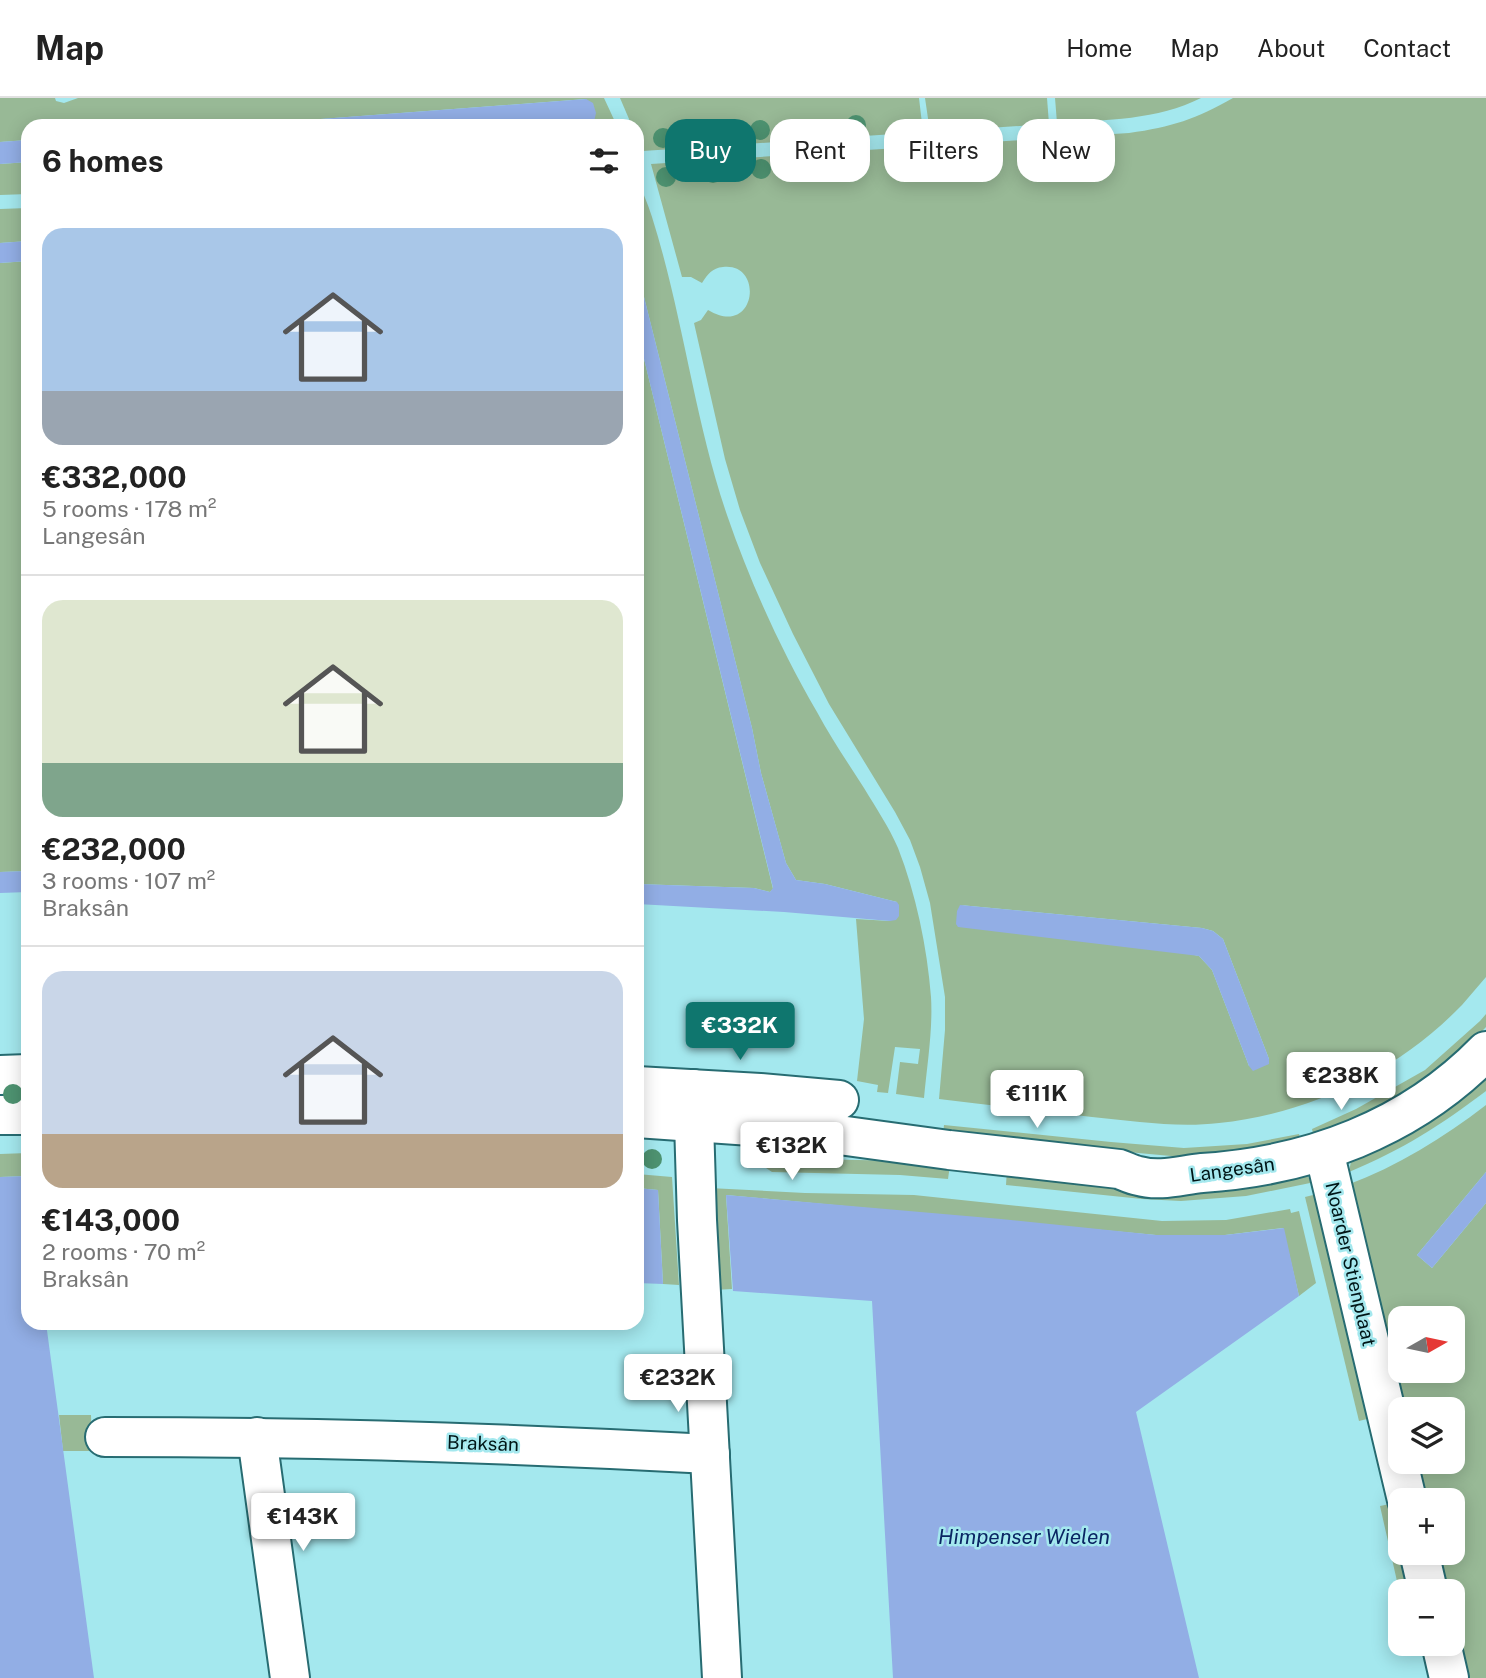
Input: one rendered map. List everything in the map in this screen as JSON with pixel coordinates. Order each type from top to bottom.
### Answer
[{"type":"street","name":"Langesân","points":[[644,1090],[694,1120],[793,1152],[949,1150],[1119,1169],[1140,1177],[1162,1179],[1251,1168],[1324,1151],[1367,1134],[1420,1106],[1473,1065],[1486,1051]]},
{"type":"street","points":[[0,1075],[21,1074]]},
{"type":"street","name":"Langesân","points":[[644,1118],[694,1120],[839,1100]]},
{"type":"street","points":[[0,1115],[21,1115]]},
{"type":"street","name":"Langesân","points":[[644,1140],[694,1120]]},
{"type":"street","points":[[694,1120],[722,1678]]},
{"type":"street","name":"Noarder Stienplaat","points":[[1324,1151],[1404,1488]]},
{"type":"street","name":"Braksân","points":[[105,1437],[257,1437],[464,1442],[710,1454]]},
{"type":"street","points":[[257,1437],[290,1678]]},
{"type":"street","points":[[1444,1656],[1449,1678]]},
{"type":"green space","points":[[0,98],[55,98],[56,101],[64,103],[78,98],[604,98],[614,119],[593,119],[586,99],[321,119],[21,119],[21,140],[0,142]]},
{"type":"green space","points":[[620,98],[919,98],[921,119],[884,119],[884,135],[870,136],[870,119],[770,119],[770,142],[756,143],[756,119],[665,119],[665,150],[644,151],[644,119],[629,119]]},
{"type":"green space","points":[[925,98],[1047,98],[1049,119],[1017,119],[1017,126],[1003,127],[1003,119],[928,119]]},
{"type":"green space","points":[[1055,98],[1201,98],[1149,115],[1115,120],[1057,119]]},
{"type":"green space","points":[[1233,98],[1486,98],[1486,977],[1437,1029],[1381,1069],[1319,1099],[1253,1118],[1219,1123],[1171,1124],[939,1099],[945,997],[930,903],[920,867],[895,812],[829,704],[793,634],[760,563],[725,459],[694,323],[701,320],[708,310],[724,316],[736,315],[745,308],[749,298],[749,286],[745,276],[736,269],[723,267],[708,274],[702,283],[691,277],[682,277],[651,164],[665,163],[665,182],[756,182],[756,157],[770,156],[770,182],[870,182],[870,150],[884,149],[884,182],[1003,182],[1003,141],[1017,140],[1017,182],[1115,182],[1115,134],[1158,128],[1195,117]],"holes":[[[960,905],[1213,931],[1223,939],[1269,1059],[1268,1064],[1249,1066],[1212,970],[1199,956]]]},
{"type":"green space","points":[[21,162],[21,194],[0,195],[0,164]]},
{"type":"green space","points":[[644,196],[663,254],[716,478],[746,565],[767,615],[804,688],[891,833],[910,884],[924,940],[931,997],[924,1098],[896,1094],[900,1062],[918,1064],[920,1049],[895,1047],[888,1093],[877,1092],[878,1085],[857,1081],[864,1019],[856,919],[890,921],[897,902],[825,884],[796,880],[786,863],[761,773],[644,297]]},
{"type":"green space","points":[[21,208],[21,242],[0,243],[0,209]]},
{"type":"green space","points":[[21,262],[21,871],[0,872],[0,263]]},
{"type":"green space","points":[[644,359],[773,889],[770,892],[754,888],[644,884]]},
{"type":"green space","points":[[1486,1014],[1486,1027],[1462,1052],[1411,1092],[1314,1138],[1312,1129],[1356,1109],[1425,1070]]},
{"type":"green space","points":[[1486,1072],[1486,1091],[1404,1146],[1349,1172],[1352,1156]]},
{"type":"green space","points":[[1486,1105],[1486,1172],[1417,1255],[1432,1268],[1486,1203],[1486,1678],[1464,1678],[1459,1656],[1465,1656],[1465,1579],[1440,1579],[1437,1565],[1465,1565],[1465,1488],[1418,1488],[1415,1474],[1465,1474],[1465,1397],[1397,1397],[1394,1383],[1465,1383],[1465,1306],[1388,1306],[1388,1358],[1347,1185],[1402,1160],[1437,1140]]},
{"type":"green space","points":[[944,1125],[1184,1148],[1247,1144],[1299,1134],[1301,1142],[1196,1157],[1171,1156],[943,1135]]},
{"type":"green space","points":[[21,1153],[21,1176],[0,1177],[0,1154]]},
{"type":"green space","points":[[762,1158],[906,1161],[950,1165],[948,1179],[772,1172],[766,1168]]},
{"type":"green space","points":[[1007,1170],[1301,1172],[1315,1182],[1246,1196],[1181,1201],[1006,1185]]},
{"type":"green space","points":[[644,1175],[672,1177],[679,1285],[663,1284],[658,1190],[644,1189]]},
{"type":"green space","points":[[709,1188],[914,1195],[1162,1221],[1226,1220],[1290,1209],[1291,1213],[1299,1211],[1316,1283],[1299,1296],[1283,1228],[1225,1235],[1156,1235],[726,1195],[732,1289],[714,1290]]},
{"type":"green space","points":[[1321,1193],[1375,1417],[1359,1421],[1305,1197]]},
{"type":"green space","points":[[59,1415],[91,1415],[92,1451],[63,1451]]},
{"type":"green space","points":[[1388,1504],[1388,1541],[1380,1506]]},
{"type":"green space","points":[[1393,1565],[1410,1565],[1413,1579],[1397,1579]]},
{"type":"water","points":[[586,99],[593,103],[596,113],[595,119],[321,119]]},
{"type":"water","points":[[21,140],[21,162],[0,164],[0,142]]},
{"type":"water","points":[[21,242],[21,262],[0,263],[0,243]]},
{"type":"water","points":[[644,297],[761,773],[786,863],[796,880],[825,884],[897,902],[899,916],[890,921],[644,904],[644,884],[754,888],[770,892],[773,888],[644,359]]},
{"type":"water","points":[[21,871],[21,892],[0,893],[0,872]]},
{"type":"water","points":[[960,905],[1213,931],[1223,939],[1269,1064],[1253,1071],[1249,1066],[1212,970],[1199,956],[958,927],[957,911]]},
{"type":"water","points":[[1486,1172],[1486,1203],[1432,1268],[1417,1255]]},
{"type":"water","points":[[21,1176],[21,1330],[47,1330],[94,1678],[0,1678],[0,1177]]},
{"type":"water","points":[[644,1189],[658,1190],[663,1284],[644,1283]]},
{"type":"water","name":"Himpenser Wielen","points":[[726,1195],[1156,1235],[1225,1235],[1284,1228],[1299,1296],[1136,1412],[1199,1678],[893,1678],[872,1301],[733,1291]]}]
